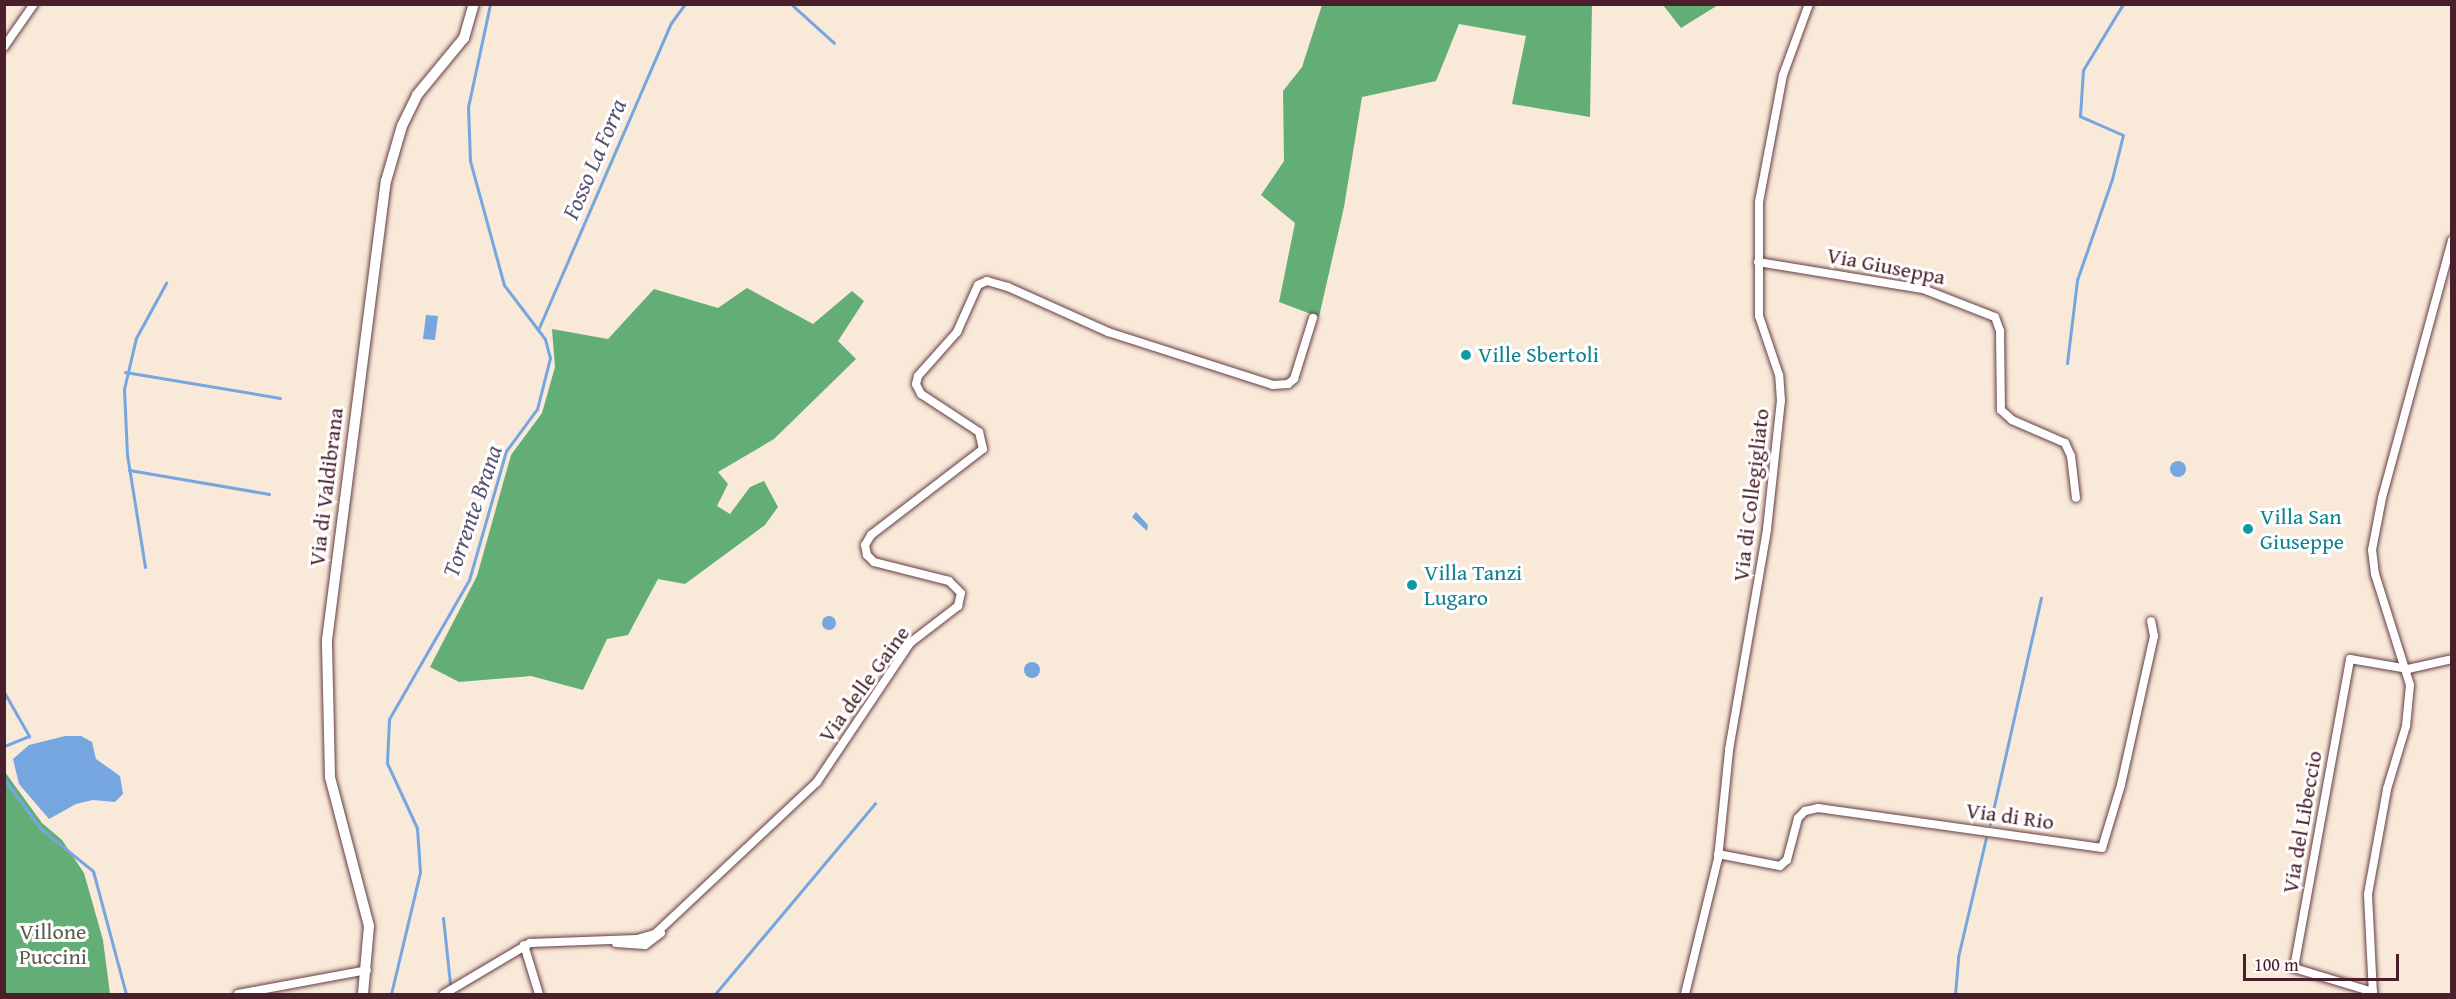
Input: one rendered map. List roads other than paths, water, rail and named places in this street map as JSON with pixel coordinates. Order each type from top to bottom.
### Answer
[{"type":"street","points":[[4,47],[34,4]]},
{"type":"street","name":"Via di Valdibrana","points":[[363,994],[367,970],[367,917],[330,777],[327,640],[386,181],[402,126],[417,95],[464,38],[474,4]]},
{"type":"street","name":"Via di Collegigliato","points":[[1686,994],[1718,854],[1730,750],[1765,539],[1781,401],[1779,375],[1759,316],[1759,202],[1783,75],[1809,4]]},
{"type":"street","points":[[2373,993],[2368,894],[2387,789],[2406,726],[2410,695],[2408,669],[2372,562],[2382,498],[2451,240]]},
{"type":"street","name":"Via Giuseppa","points":[[1758,262],[1923,289],[1995,317],[2000,331],[2001,411],[2012,420],[2065,443],[2071,456],[2076,498]]},
{"type":"street","name":"Via delle Gaine","points":[[444,994],[524,945],[601,939],[645,945],[657,938],[665,925],[817,782],[910,643],[960,604],[959,591],[943,578],[878,563],[866,553],[868,537],[984,447],[976,430],[918,390],[918,376],[953,338],[978,285],[987,281],[1108,332],[1273,385],[1288,384],[1294,380],[1313,318]]},
{"type":"street","name":"Via di Rio","points":[[1718,854],[1780,866],[1787,860],[1798,818],[1805,811],[1818,808],[2102,848],[2121,784],[2152,648],[2155,631],[2151,621]]},
{"type":"street","name":"Via del Libeccio","points":[[2373,993],[2294,968],[2350,659],[2408,669]]},
{"type":"street","points":[[2408,669],[2451,659]]},
{"type":"street","points":[[524,945],[539,994]]},
{"type":"street","points":[[238,994],[367,970]]},
{"type":"water","points":[[426,315],[438,316],[435,340],[423,339]]},
{"type":"water","points":[[2178,461],[2184,463],[2186,469],[2184,475],[2178,477],[2172,475],[2170,469],[2172,463]]},
{"type":"water","points":[[1136,512],[1148,525],[1147,531],[1132,517]]},
{"type":"water","points":[[829,616],[834,618],[836,623],[834,628],[829,630],[824,628],[822,623],[824,618]]},
{"type":"water","points":[[1032,662],[1038,664],[1040,670],[1038,676],[1032,678],[1026,676],[1024,670],[1026,664]]},
{"type":"water","points":[[65,736],[81,736],[92,742],[96,759],[120,776],[123,794],[115,802],[93,800],[76,804],[49,819],[19,784],[13,759],[29,745]]},
{"type":"waterway","name":"Torrente Brana","points":[[391,994],[420,872],[417,828],[387,763],[389,719],[469,580],[506,451],[537,409],[550,358],[545,339],[504,285],[470,161],[468,107],[490,4]]},
{"type":"waterway","name":"Fosso La Forra","points":[[538,330],[671,23],[685,4]]},
{"type":"waterway","points":[[791,4],[834,43]]},
{"type":"waterway","points":[[2067,363],[2077,280],[2112,179],[2123,135],[2080,116],[2083,70],[2123,4]]},
{"type":"waterway","points":[[145,567],[127,455],[124,389],[136,338],[166,283]]},
{"type":"waterway","points":[[125,372],[280,398]]},
{"type":"waterway","points":[[129,470],[269,494]]},
{"type":"waterway","points":[[1990,824],[2041,598]]},
{"type":"waterway","points":[[4,692],[29,736],[4,746]]},
{"type":"waterway","points":[[4,779],[40,828],[93,871],[126,994]]},
{"type":"waterway","points":[[715,994],[875,803]]},
{"type":"waterway","points":[[1955,994],[1958,957],[1986,838]]},
{"type":"waterway","points":[[443,918],[450,984]]},
{"type":"place","name":"Ville Sbertoli","points":[[1466,355]]},
{"type":"place","name":"Villa San Giuseppe","points":[[2248,529]]},
{"type":"place","name":"Villa Tanzi Lugaro","points":[[1412,585]]},
{"type":"park label","name":"Villone Puccini","points":[[53,944]]}]
